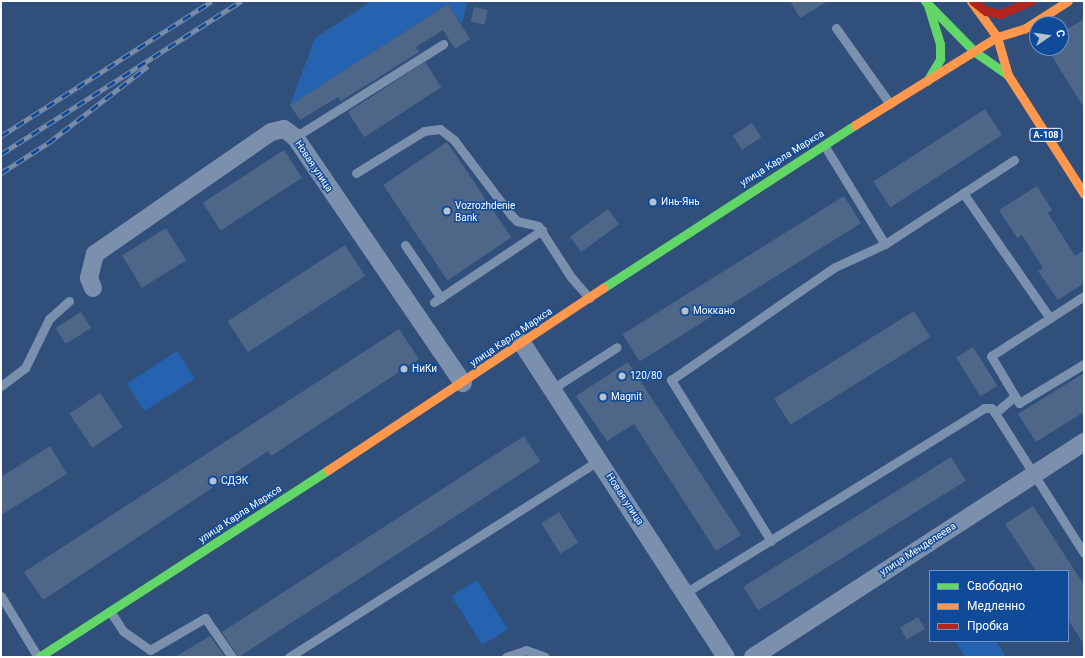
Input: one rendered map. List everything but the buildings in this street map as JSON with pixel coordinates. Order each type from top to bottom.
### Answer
[{"type":"main road","name":"улица Карла Маркса","points":[[972,1],[986,11],[1000,14],[1016,10],[1031,1]]},
{"type":"main road","name":"А-108","points":[[972,1],[997,37],[1008,75],[1084,194]]},
{"type":"main road","name":"улица Карла Маркса","points":[[38,657],[463,384],[522,343],[824,145],[997,37],[1024,29],[1068,1]]},
{"type":"main road","name":"А-108","points":[[926,3],[975,52],[1008,75]]},
{"type":"main road","name":"А-108","points":[[926,3],[940,44],[940,59],[927,81]]},
{"type":"main road","name":"улица Карла Маркса","points":[[997,37],[1016,10]]},
{"type":"street","name":"Новая улица","points":[[93,288],[89,278],[95,254],[271,132],[284,129],[295,137],[463,384]]},
{"type":"street","name":"Новая улица","points":[[522,343],[600,460],[726,657]]},
{"type":"street","name":"улица Менделеева","points":[[754,657],[1084,442]]},
{"type":"lane","points":[[836,28],[890,104]]},
{"type":"lane","points":[[295,137],[443,44]]},
{"type":"lane","points":[[356,173],[424,131],[440,129],[454,140],[517,221],[532,222],[542,230],[571,277],[590,298]]},
{"type":"lane","points":[[824,145],[885,244]]},
{"type":"lane","points":[[771,541],[671,380],[835,267],[885,244],[1014,160]]},
{"type":"lane","points":[[963,193],[1050,318]]},
{"type":"lane","points":[[405,245],[437,300],[542,230]]},
{"type":"lane","points":[[1084,296],[990,356],[1019,403],[1084,364]]},
{"type":"lane","points":[[1,386],[25,368],[49,319],[70,300]]},
{"type":"lane","points":[[552,389],[617,347]]},
{"type":"lane","points":[[996,412],[1015,396]]},
{"type":"lane","points":[[685,593],[984,408],[991,408],[996,412],[1084,553]]},
{"type":"lane","points":[[289,657],[600,460]]},
{"type":"lane","points":[[1,596],[38,657]]},
{"type":"lane","points":[[109,610],[123,631],[150,650],[206,618],[232,657]]},
{"type":"lane","points":[[506,657],[526,650],[545,657]]},
{"type":"shaded area","points":[[372,1],[467,1],[462,25],[448,4],[290,105],[315,38]]},
{"type":"shaded area","points":[[177,351],[195,379],[145,411],[127,384]]},
{"type":"shaded area","points":[[477,580],[508,629],[482,645],[452,596]]},
{"type":"shaded area","points":[[956,642],[997,642],[1006,657],[965,657]]},
{"type":"railway","points":[[1,136],[212,1]]},
{"type":"railway","points":[[1,154],[241,1]]},
{"type":"railway","points":[[1,173],[48,143],[148,66]]},
{"type":"traffic: fast","points":[[925,1],[975,52],[1008,75]]},
{"type":"traffic: fast","points":[[927,81],[940,59],[940,44],[928,5]]},
{"type":"traffic: fast","points":[[603,288],[855,125]]},
{"type":"traffic: fast","points":[[39,657],[328,470]]},
{"type":"traffic: slow","points":[[971,1],[997,37],[1008,75],[1084,194]]},
{"type":"traffic: slow","points":[[855,125],[997,37],[1024,29],[1068,1]]},
{"type":"traffic: slow","points":[[328,470],[603,288]]},
{"type":"traffic: jam","points":[[973,1],[986,11],[1000,14],[1031,1]]},
{"type":"place","name":"Инь-Янь","points":[[653,202]]},
{"type":"place","name":"Vozrozhdenie Bank","points":[[447,211]]},
{"type":"place","name":"Моккано","points":[[685,311]]},
{"type":"place","name":"НиКи","points":[[404,369]]},
{"type":"place","name":"120/80","points":[[622,376]]},
{"type":"place","name":"Magnit","points":[[603,397]]},
{"type":"place","name":"СДЭК","points":[[213,481]]}]
